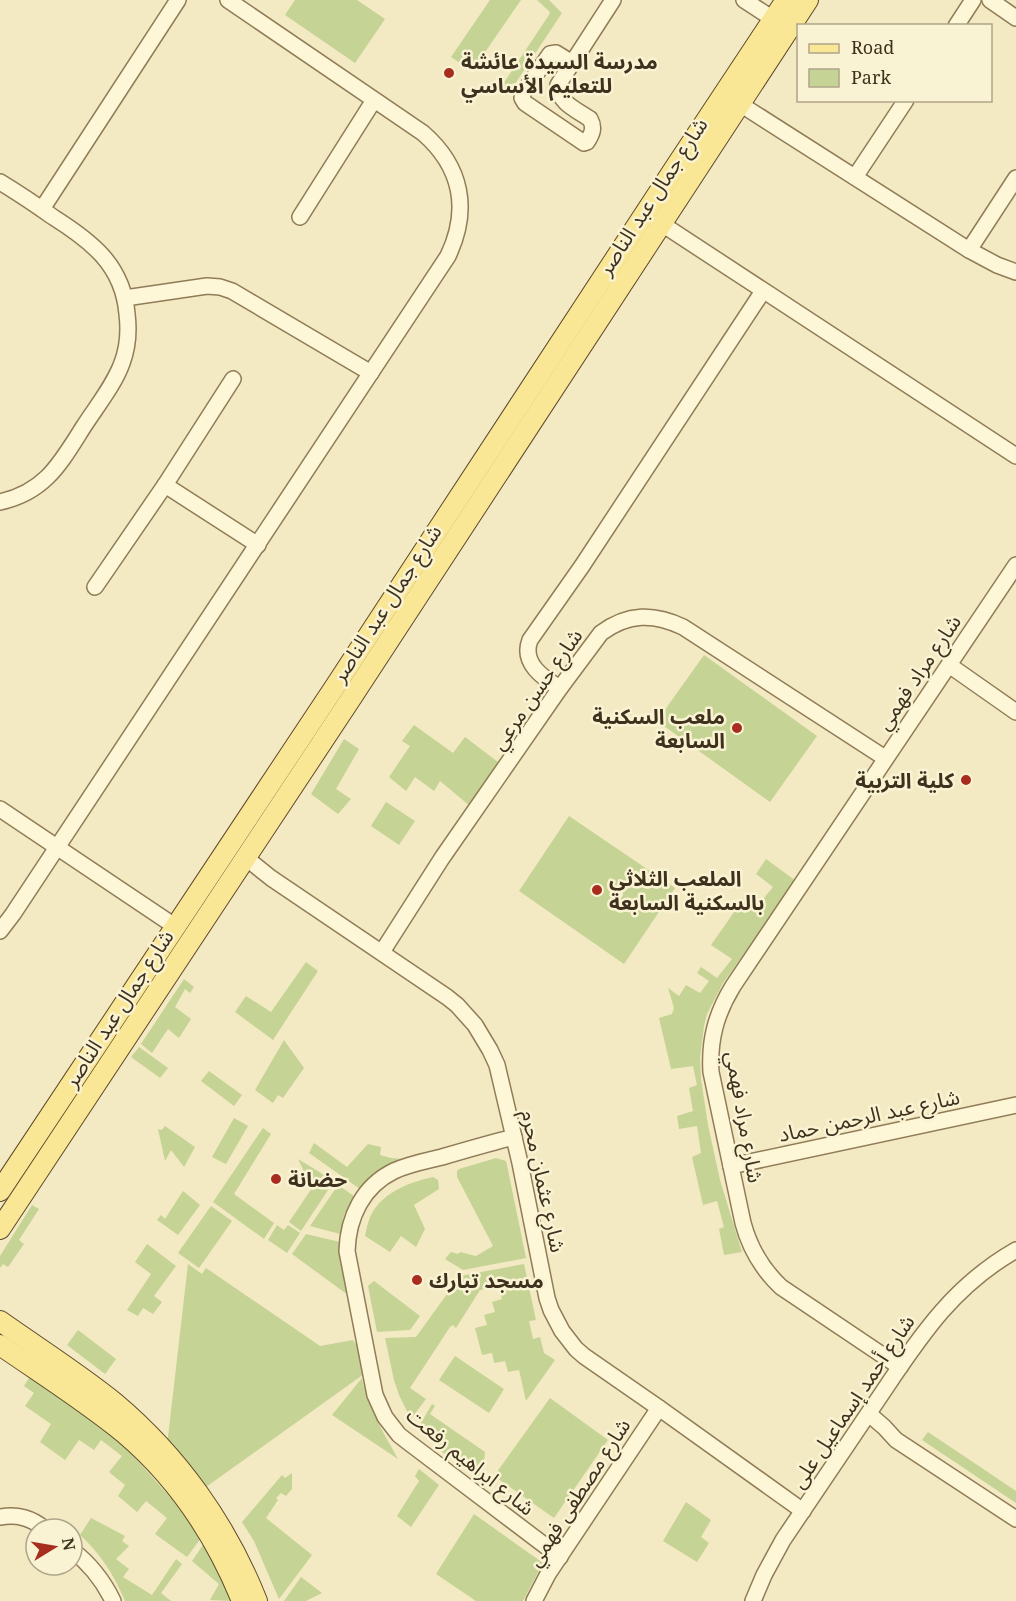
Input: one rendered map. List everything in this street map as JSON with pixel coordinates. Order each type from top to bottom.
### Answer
[{"type":"main road","name":"شارع جمال عبد الناصر","points":[[0,1191],[786,0]]},
{"type":"main road","name":"شارع جمال عبد الناصر","points":[[0,1229],[352,697],[808,0]]},
{"type":"main road","points":[[336,685],[352,697]]},
{"type":"main road","points":[[1,1324],[93,1386],[131,1418],[159,1446],[197,1491],[214,1516],[241,1563],[257,1601]]},
{"type":"main road","points":[[0,1346],[104,1417],[146,1453],[165,1473],[197,1516],[224,1561],[242,1601]]},
{"type":"street","points":[[42,209],[178,0]]},
{"type":"street","points":[[0,931],[448,256],[458,231],[461,204],[455,177],[442,153],[423,134],[228,0]]},
{"type":"street","points":[[572,63],[556,53],[550,54],[523,93],[522,98],[525,103],[584,143],[593,131],[590,119],[565,102],[559,94],[558,85],[613,0]]},
{"type":"street","points":[[744,0],[773,20]]},
{"type":"street","points":[[957,24],[973,0]]},
{"type":"street","points":[[990,0],[1016,18]]},
{"type":"street","points":[[300,217],[374,100]]},
{"type":"street","points":[[855,177],[905,102]]},
{"type":"street","points":[[740,104],[969,250],[1016,272]]},
{"type":"street","points":[[969,250],[1016,178]]},
{"type":"street","points":[[0,182],[81,234],[100,252],[115,273],[125,298],[128,323],[128,337],[117,374],[59,465],[35,488],[25,494],[0,502]]},
{"type":"street","points":[[662,224],[1016,456]]},
{"type":"street","points":[[125,298],[207,286],[220,287],[232,291],[371,373]]},
{"type":"street","points":[[560,688],[543,678],[534,667],[528,651],[530,640],[582,566],[763,291]]},
{"type":"street","points":[[95,587],[165,485],[233,379]]},
{"type":"street","points":[[165,485],[258,545]]},
{"type":"street","name":"شارع مراد فهمي","points":[[900,1367],[781,1287],[767,1273],[755,1255],[746,1234],[711,1072],[713,1034],[720,1009],[740,976],[1016,565]]},
{"type":"street","name":"شارع حسن مرعي","points":[[382,952],[442,858],[560,688],[601,633],[629,619],[652,616],[683,627],[885,758]]},
{"type":"street","points":[[949,665],[1016,712]]},
{"type":"street","points":[[0,809],[176,927]]},
{"type":"street","name":"شارع عثمان محرم","points":[[246,858],[271,878],[447,996],[475,1025],[497,1065],[547,1298],[556,1322],[568,1340],[584,1356],[803,1511]]},
{"type":"street","name":"شارع عبد الرحمن حماد","points":[[731,1166],[1016,1105]]},
{"type":"street","name":"شارع ابراهيم رفعت","points":[[514,1137],[401,1168],[383,1178],[367,1192],[354,1214],[346,1251],[375,1395],[386,1418],[399,1435],[560,1557]]},
{"type":"street","name":"شارع أحمد إسماعيل على","points":[[753,1601],[773,1557],[924,1332],[954,1297],[989,1267],[1016,1250]]},
{"type":"street","name":"شارع مصطفى فهمي","points":[[534,1601],[548,1574],[659,1408]]},
{"type":"street","points":[[868,1414],[896,1440],[1016,1519]]},
{"type":"street","points":[[0,1517],[24,1517]]},
{"type":"street","points":[[84,1560],[96,1572],[113,1601]]},
{"type":"green space","points":[[295,0],[357,0],[385,19],[355,63],[285,15]]},
{"type":"green space","points":[[490,0],[521,0],[472,71],[451,57]]},
{"type":"green space","points":[[537,0],[549,0],[562,13],[507,96],[500,92],[503,84],[550,12]]},
{"type":"green space","name":"ملعب السكنية السابعة","points":[[704,655],[817,736],[770,802],[657,721]]},
{"type":"green space","points":[[414,725],[453,753],[465,737],[498,762],[470,806],[440,781],[434,791],[415,777],[406,791],[389,777],[410,746],[402,741]]},
{"type":"green space","points":[[344,739],[359,749],[336,789],[351,799],[338,814],[311,794]]},
{"type":"green space","points":[[386,802],[415,821],[399,845],[371,826]]},
{"type":"green space","name":"الملعب الثلاثي بالسكنية السابعة","points":[[569,816],[675,888],[624,964],[519,891]]},
{"type":"green space","points":[[766,859],[796,881],[723,983],[707,1014],[700,1058],[708,1125],[720,1180],[742,1252],[724,1255],[719,1229],[724,1227],[717,1201],[703,1205],[692,1157],[701,1153],[697,1126],[679,1129],[677,1116],[693,1111],[689,1088],[697,1085],[693,1066],[671,1069],[659,1018],[672,1014],[674,1008],[668,988],[679,996],[686,985],[700,993],[709,981],[697,973],[701,967],[717,978],[732,959],[711,945],[744,898],[756,908],[773,887],[756,874]]},
{"type":"green space","points":[[306,962],[318,971],[273,1040],[235,1012],[246,996],[271,1012]]},
{"type":"green space","points":[[184,979],[194,987],[190,993],[185,989],[175,1007],[191,1019],[179,1038],[168,1029],[152,1053],[141,1044]]},
{"type":"green space","points":[[284,1040],[304,1068],[283,1098],[278,1095],[273,1103],[255,1090]]},
{"type":"green space","points":[[139,1047],[168,1068],[160,1078],[131,1057]]},
{"type":"green space","points":[[209,1071],[242,1095],[234,1106],[201,1081]]},
{"type":"green space","points":[[234,1118],[248,1126],[226,1164],[212,1157]]},
{"type":"green space","points":[[165,1126],[195,1147],[184,1167],[171,1150],[165,1161],[158,1129],[162,1130]]},
{"type":"green space","points":[[263,1128],[271,1134],[234,1194],[274,1223],[264,1239],[213,1202]]},
{"type":"green space","points":[[314,1143],[347,1167],[368,1144],[381,1147],[380,1155],[404,1159],[360,1189],[309,1153]]},
{"type":"green space","points":[[496,1158],[506,1161],[526,1258],[463,1270],[445,1259],[451,1252],[476,1256],[493,1246],[457,1177],[457,1171]]},
{"type":"green space","points":[[298,1159],[334,1181],[301,1231],[289,1222],[312,1188]]},
{"type":"green space","points":[[433,1177],[438,1180],[439,1189],[414,1205],[425,1229],[416,1247],[401,1236],[390,1252],[365,1236],[371,1216],[383,1199],[407,1185]]},
{"type":"green space","points":[[338,1185],[354,1196],[344,1215],[340,1234],[310,1226]]},
{"type":"green space","points":[[183,1191],[200,1205],[178,1235],[157,1220],[161,1215],[165,1219]]},
{"type":"green space","points":[[32,1205],[39,1209],[19,1240],[24,1244],[8,1267],[3,1264],[0,1268],[0,1256]]},
{"type":"green space","points":[[211,1206],[232,1221],[199,1268],[178,1253]]},
{"type":"green space","points":[[277,1225],[284,1230],[288,1225],[300,1233],[287,1253],[268,1240]]},
{"type":"green space","points":[[306,1234],[340,1242],[340,1261],[348,1295],[292,1254]]},
{"type":"green space","points":[[147,1244],[176,1266],[154,1296],[162,1302],[153,1314],[143,1308],[138,1316],[127,1310],[151,1274],[135,1262]]},
{"type":"green space","points":[[188,1264],[202,1274],[206,1268],[320,1346],[353,1340],[357,1346],[364,1374],[199,1492],[166,1454]]},
{"type":"green space","points":[[524,1264],[536,1320],[529,1321],[533,1339],[540,1337],[544,1353],[555,1360],[526,1401],[519,1370],[508,1372],[505,1361],[494,1363],[492,1353],[482,1355],[475,1328],[487,1325],[484,1315],[495,1312],[492,1302],[502,1299],[499,1287],[480,1290],[456,1328],[453,1325],[450,1327],[410,1388],[426,1399],[411,1419],[394,1380],[385,1338],[416,1337],[460,1276]]},
{"type":"green space","points":[[374,1281],[420,1316],[410,1330],[377,1332],[368,1286]]},
{"type":"green space","points":[[78,1330],[116,1359],[105,1374],[67,1345]]},
{"type":"green space","points":[[455,1356],[504,1389],[489,1413],[439,1380]]},
{"type":"green space","points":[[30,1376],[103,1428],[131,1453],[192,1522],[201,1538],[187,1557],[155,1534],[167,1518],[146,1501],[137,1512],[118,1496],[125,1485],[109,1472],[122,1456],[101,1440],[94,1450],[79,1440],[65,1460],[40,1442],[51,1424],[25,1406],[34,1393],[24,1386]]},
{"type":"green space","points":[[362,1378],[373,1411],[398,1459],[332,1415]]},
{"type":"green space","points":[[550,1398],[608,1440],[554,1518],[494,1476]]},
{"type":"green space","points":[[432,1404],[435,1406],[430,1414],[485,1452],[482,1480],[442,1452],[418,1428]]},
{"type":"green space","points":[[928,1432],[1016,1491],[1016,1503],[922,1440]]},
{"type":"green space","points":[[419,1469],[439,1485],[411,1527],[397,1516],[419,1481],[415,1476]]},
{"type":"green space","points":[[292,1473],[292,1489],[286,1496],[281,1493],[276,1498],[278,1500],[266,1518],[312,1555],[279,1599],[254,1541],[242,1522],[282,1475],[285,1478]]},
{"type":"green space","points":[[686,1502],[711,1520],[701,1537],[709,1543],[697,1562],[663,1541]]},
{"type":"green space","points":[[474,1514],[543,1563],[523,1601],[476,1601],[436,1574]]},
{"type":"green space","points":[[91,1518],[125,1536],[122,1541],[129,1546],[116,1559],[129,1569],[123,1577],[152,1595],[176,1559],[182,1564],[161,1593],[171,1601],[125,1601],[106,1565],[84,1539],[84,1529]]},
{"type":"green space","points":[[205,1542],[233,1601],[210,1600],[219,1584],[192,1561]]},
{"type":"green space","points":[[301,1577],[322,1593],[306,1601],[284,1601]]},
{"type":"place","name":"مدرسة السيدة عائشة للتعليم الأساسي","points":[[449,73]]},
{"type":"place","name":"ملعب السكنية السابعة","points":[[737,728]]},
{"type":"place","name":"كلية التربية","points":[[966,780]]},
{"type":"place","name":"الملعب الثلاثي بالسكنية السابعة","points":[[597,890]]},
{"type":"place","name":"حضانة","points":[[276,1179]]},
{"type":"place","name":"مسجد تبارك","points":[[417,1280]]}]
